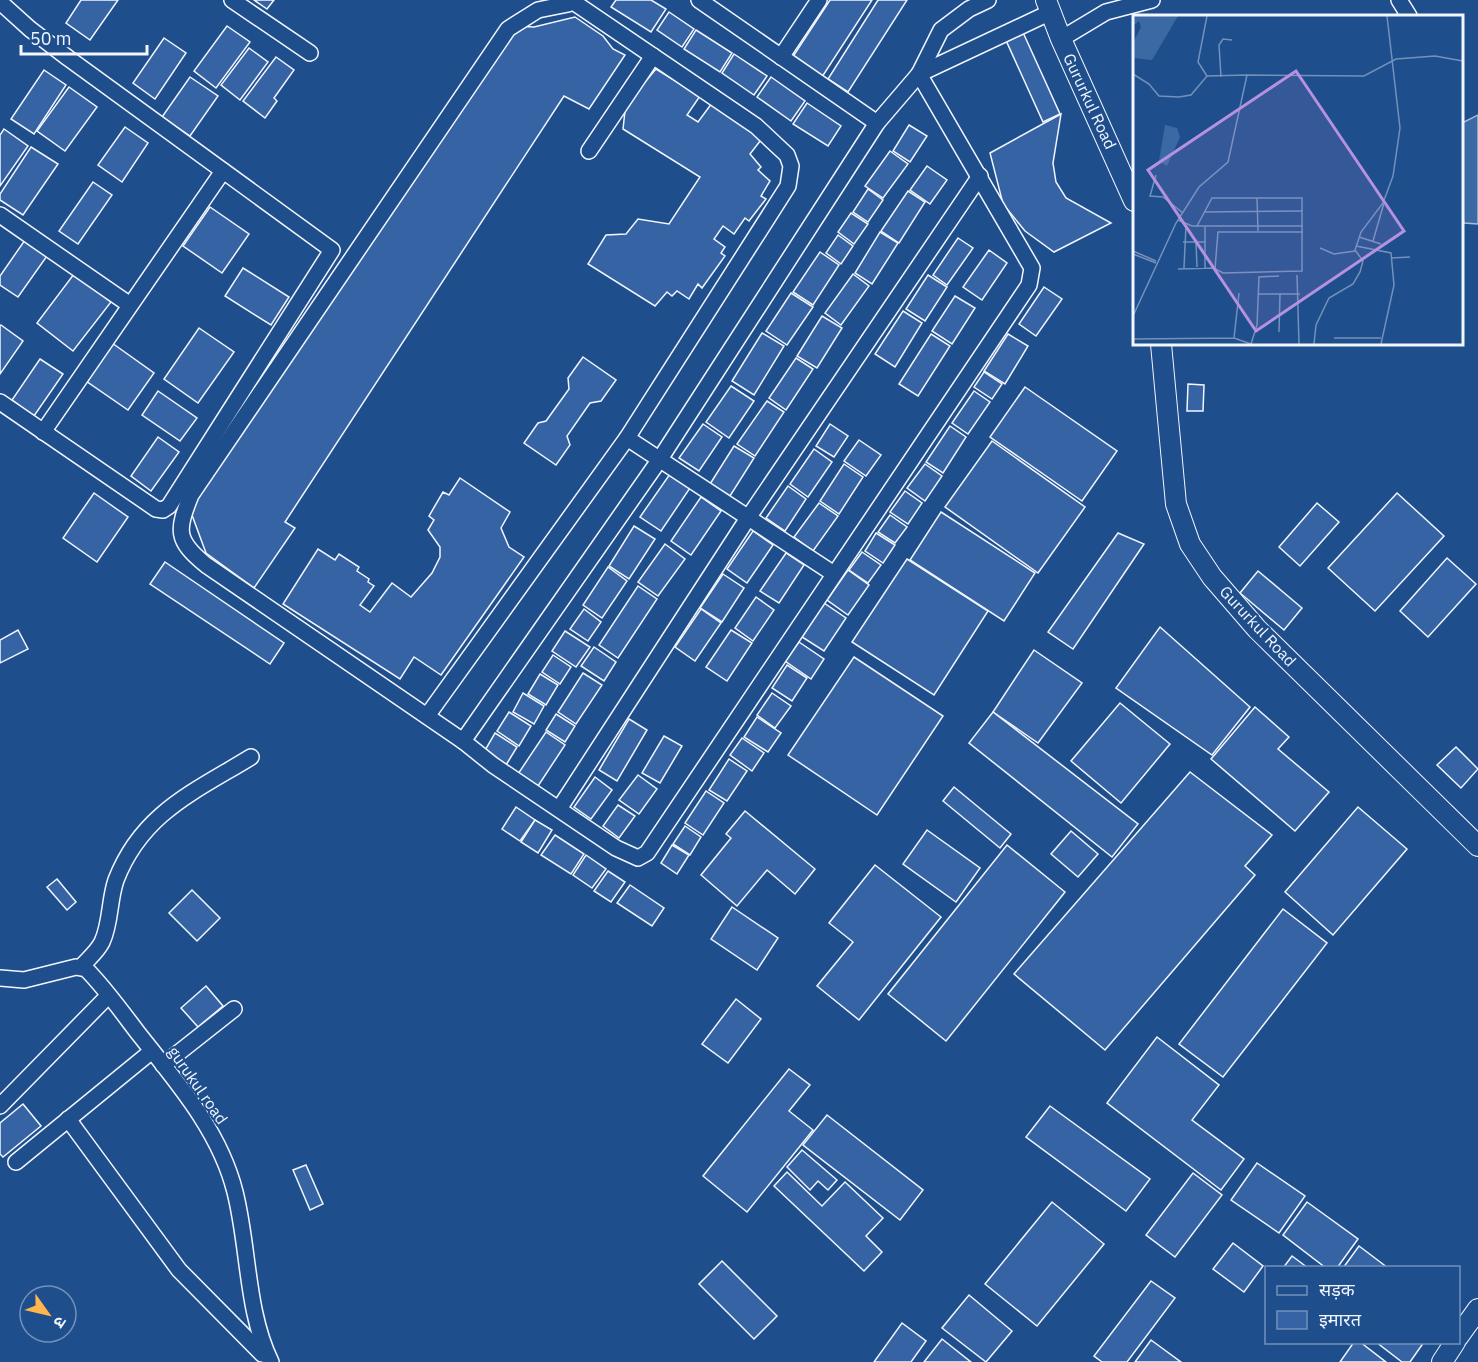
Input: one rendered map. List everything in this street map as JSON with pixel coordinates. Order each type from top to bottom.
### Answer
[{"type":"street","points":[[232,0],[310,53]]},
{"type":"street","points":[[699,0],[877,123]]},
{"type":"street","points":[[781,57],[819,0]]},
{"type":"street","points":[[463,741],[660,459],[877,123],[919,74],[937,36],[967,4],[988,0]]},
{"type":"street","points":[[1061,39],[1106,12],[1152,0]]},
{"type":"street","points":[[1400,0],[1408,15]]},
{"type":"street","points":[[427,716],[627,438],[788,186],[790,176],[787,156],[756,126],[573,1],[538,10],[508,29],[191,495],[181,520],[180,535],[185,546],[206,565],[560,809],[633,857],[638,858],[647,853],[1029,285],[1032,268],[919,74]]},
{"type":"street","points":[[0,2],[39,36],[330,247],[332,253],[169,506],[163,510],[156,509],[0,402]]},
{"type":"street","points":[[919,74],[1049,6]]},
{"type":"street","name":"Gururkul Road","points":[[1049,6],[1061,39],[1133,199]]},
{"type":"street","points":[[589,151],[654,56]]},
{"type":"street","points":[[43,432],[223,171]]},
{"type":"street","points":[[560,809],[748,518],[980,176]]},
{"type":"street","points":[[0,215],[130,305]]},
{"type":"street","name":"Gururkul Road","points":[[1161,345],[1176,504],[1190,544],[1212,577],[1257,629],[1478,846]]},
{"type":"street","points":[[627,438],[834,574]]},
{"type":"street","points":[[0,978],[24,980],[41,978],[81,967],[102,942],[116,882],[127,858],[151,822],[172,805],[251,757]]},
{"type":"street","name":"gurukul road","points":[[81,967],[108,996],[201,1116],[223,1158],[235,1189],[263,1357]]},
{"type":"street","points":[[0,1106],[108,996]]},
{"type":"street","points":[[163,1065],[234,1009]]},
{"type":"street","points":[[16,1162],[152,1051]]},
{"type":"street","points":[[68,1119],[179,1270],[263,1357]]},
{"type":"street","points":[[1460,1334],[1478,1309]]},
{"type":"street","points":[[1442,1362],[1454,1344]]},
{"type":"water","points":[[1478,115],[1478,224],[1464,223],[1463,218],[1463,122]]},
{"type":"building","points":[[81,0],[118,0],[90,40],[66,23]]},
{"type":"building","points":[[254,0],[274,0],[267,9]]},
{"type":"building","points":[[616,0],[651,0],[666,9],[651,32],[611,7]]},
{"type":"building","points":[[830,0],[872,0],[822,77],[792,58]]},
{"type":"building","points":[[878,0],[907,0],[848,92],[828,79]]},
{"type":"building","points":[[669,12],[694,29],[682,47],[657,30]]},
{"type":"building","points":[[575,17],[603,36],[613,49],[625,55],[589,109],[564,96],[285,522],[295,528],[254,588],[206,553],[189,507],[514,26],[534,27]]},
{"type":"building","points":[[227,26],[250,42],[216,88],[194,71]]},
{"type":"building","points":[[1021,28],[1060,114],[1043,122],[1004,36]]},
{"type":"building","points":[[696,30],[732,53],[720,72],[684,49]]},
{"type":"building","points":[[164,38],[186,53],[155,99],[133,83]]},
{"type":"building","points":[[249,48],[268,62],[240,100],[221,85]]},
{"type":"building","points":[[734,54],[767,76],[754,95],[722,73]]},
{"type":"building","points":[[276,57],[294,70],[274,98],[277,101],[265,118],[243,101]]},
{"type":"building","points":[[656,69],[700,96],[687,115],[698,122],[712,103],[764,136],[750,154],[761,167],[758,170],[770,181],[761,196],[766,199],[749,221],[745,218],[734,234],[723,226],[714,239],[725,247],[721,253],[725,256],[702,288],[698,284],[689,299],[677,291],[672,296],[667,292],[655,306],[588,264],[606,235],[626,234],[638,219],[669,224],[700,177],[623,129],[625,111],[634,95]]},
{"type":"building","points":[[44,70],[66,85],[34,134],[11,119]]},
{"type":"building","points":[[190,77],[218,96],[190,136],[162,117]]},
{"type":"building","points":[[771,77],[805,101],[791,121],[757,97]]},
{"type":"building","points":[[69,87],[97,107],[65,151],[37,131]]},
{"type":"building","points":[[807,103],[841,126],[828,146],[793,124]]},
{"type":"building","points":[[1061,114],[1053,163],[1056,182],[1066,198],[1111,223],[1054,252],[1025,231],[1003,204],[990,153]]},
{"type":"building","points":[[909,125],[927,136],[910,162],[893,151]]},
{"type":"building","points":[[125,127],[148,143],[122,182],[98,165]]},
{"type":"building","points":[[4,129],[28,146],[0,186],[0,135]]},
{"type":"building","points":[[31,147],[58,164],[23,215],[0,200],[0,194]]},
{"type":"building","points":[[890,151],[908,164],[883,198],[865,186]]},
{"type":"building","points":[[927,166],[947,180],[930,204],[910,190]]},
{"type":"building","points":[[93,182],[112,195],[78,244],[59,231]]},
{"type":"building","points":[[868,189],[883,200],[868,222],[853,212]]},
{"type":"building","points":[[908,191],[925,202],[899,243],[881,231]]},
{"type":"building","points":[[210,207],[249,234],[222,273],[183,246]]},
{"type":"building","points":[[851,213],[868,224],[854,244],[838,232]]},
{"type":"building","points":[[880,232],[898,243],[872,284],[855,273]]},
{"type":"building","points":[[838,235],[853,246],[841,264],[826,253]]},
{"type":"building","points":[[958,238],[973,248],[947,285],[933,275]]},
{"type":"building","points":[[25,240],[47,256],[18,297],[0,285],[0,276]]},
{"type":"building","points":[[989,250],[1007,263],[982,300],[963,287]]},
{"type":"building","points":[[820,252],[839,265],[813,305],[793,292]]},
{"type":"building","points":[[243,268],[289,297],[271,325],[225,296]]},
{"type":"building","points":[[74,274],[111,302],[73,351],[37,323]]},
{"type":"building","points":[[853,274],[869,286],[841,325],[825,313]]},
{"type":"building","points":[[928,275],[947,287],[925,321],[906,309]]},
{"type":"building","points":[[1044,287],[1062,299],[1036,336],[1019,324]]},
{"type":"building","points":[[791,293],[813,307],[787,345],[766,331]]},
{"type":"building","points":[[955,296],[975,308],[952,344],[932,331]]},
{"type":"building","points":[[903,311],[922,323],[895,367],[875,354]]},
{"type":"building","points":[[822,316],[842,328],[817,368],[797,356]]},
{"type":"building","points":[[0,326],[23,341],[0,374]]},
{"type":"building","points":[[199,328],[234,352],[198,403],[164,379]]},
{"type":"building","points":[[762,333],[784,346],[754,395],[732,381]]},
{"type":"building","points":[[931,334],[950,346],[918,396],[899,384]]},
{"type":"building","points":[[1008,334],[1028,346],[1005,384],[984,371]]},
{"type":"building","points":[[112,343],[154,373],[128,410],[86,381]]},
{"type":"building","points":[[583,357],[616,380],[601,401],[590,403],[567,436],[570,445],[556,465],[524,443],[538,423],[546,421],[569,389],[568,378]]},
{"type":"building","points":[[796,358],[813,369],[786,410],[769,398]]},
{"type":"building","points":[[40,359],[63,374],[34,416],[12,400]]},
{"type":"building","points":[[984,372],[1002,384],[992,399],[974,387]]},
{"type":"building","points":[[1188,384],[1204,385],[1203,411],[1187,411]]},
{"type":"building","points":[[731,386],[754,401],[729,438],[706,422]]},
{"type":"building","points":[[1025,387],[1117,451],[1082,501],[990,437]]},
{"type":"building","points":[[158,391],[197,418],[180,441],[142,415]]},
{"type":"building","points":[[974,391],[990,402],[968,434],[952,423]]},
{"type":"building","points":[[767,401],[784,412],[755,456],[737,444]]},
{"type":"building","points":[[703,424],[722,437],[699,471],[679,458]]},
{"type":"building","points":[[830,424],[848,436],[834,457],[816,446]]},
{"type":"building","points":[[950,426],[966,437],[943,473],[926,462]]},
{"type":"building","points":[[158,437],[179,452],[151,491],[131,476]]},
{"type":"building","points":[[859,440],[881,455],[866,476],[844,461]]},
{"type":"building","points":[[992,441],[1085,507],[1038,573],[945,507]]},
{"type":"building","points":[[734,446],[754,458],[730,496],[710,484]]},
{"type":"building","points":[[814,449],[832,462],[808,497],[790,484]]},
{"type":"building","points":[[844,464],[863,477],[839,514],[820,501]]},
{"type":"building","points":[[925,464],[942,476],[925,501],[907,488]]},
{"type":"building","points":[[670,474],[690,488],[661,531],[640,517]]},
{"type":"building","points":[[460,478],[510,512],[501,528],[509,547],[524,557],[441,675],[414,657],[400,679],[283,604],[318,549],[335,560],[339,554],[359,567],[357,571],[369,579],[368,582],[374,586],[360,605],[370,612],[392,583],[411,597],[432,573],[440,557],[440,547],[428,530],[434,520],[429,516],[443,492],[449,495]]},
{"type":"building","points":[[788,486],[806,499],[785,531],[766,518]]},
{"type":"building","points":[[905,491],[922,503],[908,524],[890,512]]},
{"type":"building","points":[[94,493],[128,517],[97,562],[63,538]]},
{"type":"building","points":[[1397,493],[1444,536],[1375,611],[1328,568]]},
{"type":"building","points":[[701,497],[721,511],[691,555],[671,541]]},
{"type":"building","points":[[819,503],[838,516],[813,551],[794,537]]},
{"type":"building","points":[[1317,503],[1339,522],[1300,566],[1279,547]]},
{"type":"building","points":[[941,512],[1035,573],[1004,621],[910,560]]},
{"type":"building","points":[[890,515],[907,527],[895,543],[878,532]]},
{"type":"building","points":[[634,526],[655,539],[629,579],[609,566]]},
{"type":"building","points":[[753,531],[773,545],[747,583],[727,569]]},
{"type":"building","points":[[876,533],[895,545],[883,563],[865,551]]},
{"type":"building","points":[[1118,533],[1144,544],[1073,649],[1048,632]]},
{"type":"building","points":[[665,544],[685,559],[658,596],[638,582]]},
{"type":"building","points":[[862,552],[881,565],[868,583],[849,570]]},
{"type":"building","points":[[786,553],[804,565],[779,603],[760,591]]},
{"type":"building","points":[[1447,558],[1476,584],[1428,637],[1400,611]]},
{"type":"building","points":[[907,559],[988,611],[934,695],[852,642]]},
{"type":"building","points":[[165,562],[284,643],[270,664],[150,584]]},
{"type":"building","points":[[608,567],[627,581],[602,618],[583,605]]},
{"type":"building","points":[[848,570],[869,585],[848,615],[827,600]]},
{"type":"building","points":[[1258,571],[1302,608],[1284,630],[1240,593]]},
{"type":"building","points":[[723,574],[744,588],[722,622],[700,608]]},
{"type":"building","points":[[638,586],[657,599],[618,658],[599,645]]},
{"type":"building","points":[[756,597],[774,610],[753,641],[735,628]]},
{"type":"building","points":[[824,603],[846,618],[824,651],[802,637]]},
{"type":"building","points":[[584,609],[601,622],[588,641],[570,629]]},
{"type":"building","points":[[701,609],[721,623],[695,661],[675,647]]},
{"type":"building","points":[[1160,627],[1250,707],[1212,755],[1116,688]]},
{"type":"building","points":[[18,630],[28,649],[0,663],[0,640]]},
{"type":"building","points":[[731,630],[752,643],[727,681],[706,667]]},
{"type":"building","points":[[565,631],[590,647],[576,667],[552,651]]},
{"type":"building","points":[[799,642],[824,659],[811,679],[785,661]]},
{"type":"building","points":[[594,647],[616,662],[604,681],[581,666]]},
{"type":"building","points":[[1034,650],[1082,683],[1038,743],[993,712]]},
{"type":"building","points":[[553,655],[571,667],[560,684],[542,672]]},
{"type":"building","points":[[854,657],[943,716],[877,815],[788,755]]},
{"type":"building","points":[[787,665],[807,678],[792,701],[772,688]]},
{"type":"building","points":[[583,673],[602,685],[576,724],[558,712]]},
{"type":"building","points":[[540,674],[558,685],[546,705],[528,694]]},
{"type":"building","points":[[523,693],[544,706],[534,724],[513,712]]},
{"type":"building","points":[[772,693],[791,706],[775,728],[757,715]]},
{"type":"building","points":[[1120,703],[1170,744],[1121,803],[1071,761]]},
{"type":"building","points":[[1255,707],[1289,737],[1278,749],[1329,792],[1295,831],[1211,759]]},
{"type":"building","points":[[509,712],[531,726],[519,746],[497,731]]},
{"type":"building","points":[[993,712],[1138,824],[1112,857],[969,743]]},
{"type":"building","points":[[556,714],[575,726],[565,742],[546,730]]},
{"type":"building","points":[[757,717],[781,733],[768,752],[744,737]]},
{"type":"building","points":[[629,719],[647,730],[617,781],[599,770]]},
{"type":"building","points":[[546,732],[565,745],[538,786],[518,774]]},
{"type":"building","points":[[495,733],[517,747],[506,765],[484,752]]},
{"type":"building","points":[[664,736],[682,746],[660,783],[642,773]]},
{"type":"building","points":[[742,738],[764,753],[752,771],[730,755]]},
{"type":"building","points":[[1456,747],[1478,769],[1461,788],[1437,765]]},
{"type":"building","points":[[729,759],[747,771],[727,801],[709,790]]},
{"type":"building","points":[[1190,772],[1272,835],[1245,866],[1255,875],[1105,1050],[1014,974]]},
{"type":"building","points":[[638,775],[657,789],[639,814],[619,800]]},
{"type":"building","points":[[595,777],[612,790],[591,819],[574,807]]},
{"type":"building","points":[[954,787],[1011,834],[1000,848],[943,801]]},
{"type":"building","points":[[706,791],[724,803],[703,835],[685,823]]},
{"type":"building","points":[[618,805],[635,816],[619,838],[603,826]]},
{"type":"building","points":[[516,807],[535,820],[520,841],[502,829]]},
{"type":"building","points":[[1358,807],[1407,849],[1333,935],[1285,892]]},
{"type":"building","points":[[745,811],[815,869],[795,894],[767,870],[737,906],[701,875],[731,838],[726,834]]},
{"type":"building","points":[[535,820],[552,830],[538,853],[521,842]]},
{"type":"building","points":[[685,826],[701,837],[690,855],[673,844]]},
{"type":"building","points":[[927,830],[980,868],[956,902],[903,864]]},
{"type":"building","points":[[1071,831],[1098,854],[1078,877],[1051,854]]},
{"type":"building","points":[[555,835],[584,854],[571,874],[541,855]]},
{"type":"building","points":[[672,845],[689,855],[677,874],[661,863]]},
{"type":"building","points":[[1007,845],[1065,892],[946,1041],[888,994]]},
{"type":"building","points":[[586,855],[606,869],[592,888],[573,875]]},
{"type":"building","points":[[875,865],[941,917],[859,1020],[817,986],[853,942],[829,923]]},
{"type":"building","points":[[608,871],[625,882],[611,902],[594,891]]},
{"type":"building","points":[[57,879],[76,902],[67,910],[47,887]]},
{"type":"building","points":[[630,885],[664,908],[652,926],[617,903]]},
{"type":"building","points":[[192,890],[220,918],[197,941],[169,913]]},
{"type":"building","points":[[732,907],[778,938],[757,970],[711,939]]},
{"type":"building","points":[[1283,909],[1327,943],[1223,1077],[1179,1044]]},
{"type":"building","points":[[206,986],[223,1006],[198,1027],[181,1008]]},
{"type":"building","points":[[736,999],[761,1019],[728,1063],[702,1044]]},
{"type":"building","points":[[1157,1037],[1219,1085],[1192,1120],[1244,1159],[1221,1190],[1107,1103]]},
{"type":"building","points":[[789,1069],[810,1085],[789,1111],[813,1130],[747,1212],[703,1176]]},
{"type":"building","points":[[23,1104],[41,1126],[3,1157],[0,1154],[0,1123]]},
{"type":"building","points":[[1050,1106],[1150,1179],[1126,1211],[1026,1137]]},
{"type":"building","points":[[827,1115],[923,1190],[900,1220],[803,1145]]},
{"type":"building","points":[[802,1150],[837,1180],[828,1190],[818,1181],[810,1190],[787,1167]]},
{"type":"building","points":[[1257,1163],[1305,1196],[1279,1233],[1231,1200]]},
{"type":"building","points":[[306,1165],[323,1204],[310,1210],[293,1170]]},
{"type":"building","points":[[787,1172],[822,1206],[845,1182],[883,1218],[866,1236],[882,1252],[864,1271],[774,1186]]},
{"type":"building","points":[[1193,1173],[1222,1195],[1175,1257],[1146,1235]]},
{"type":"building","points":[[1052,1202],[1104,1244],[1037,1326],[985,1284]]},
{"type":"building","points":[[1307,1202],[1358,1239],[1338,1266],[1323,1266],[1283,1235]]},
{"type":"building","points":[[1233,1243],[1263,1266],[1244,1292],[1213,1269]]},
{"type":"building","points":[[1359,1246],[1385,1266],[1344,1266]]},
{"type":"building","points":[[1292,1256],[1305,1266],[1284,1266]]},
{"type":"building","points":[[722,1261],[777,1316],[754,1339],[699,1284]]},
{"type":"building","points":[[1151,1281],[1175,1298],[1127,1362],[1102,1362],[1094,1356]]},
{"type":"building","points":[[969,1295],[1012,1331],[986,1362],[942,1328]]},
{"type":"building","points":[[902,1323],[926,1341],[911,1362],[874,1362]]},
{"type":"building","points":[[942,1339],[971,1362],[924,1362]]},
{"type":"building","points":[[1151,1340],[1181,1362],[1135,1362]]},
{"type":"building","points":[[1353,1344],[1363,1344],[1386,1362],[1340,1362]]},
{"type":"building","points":[[1379,1344],[1423,1344],[1410,1362],[1402,1362]]}]
